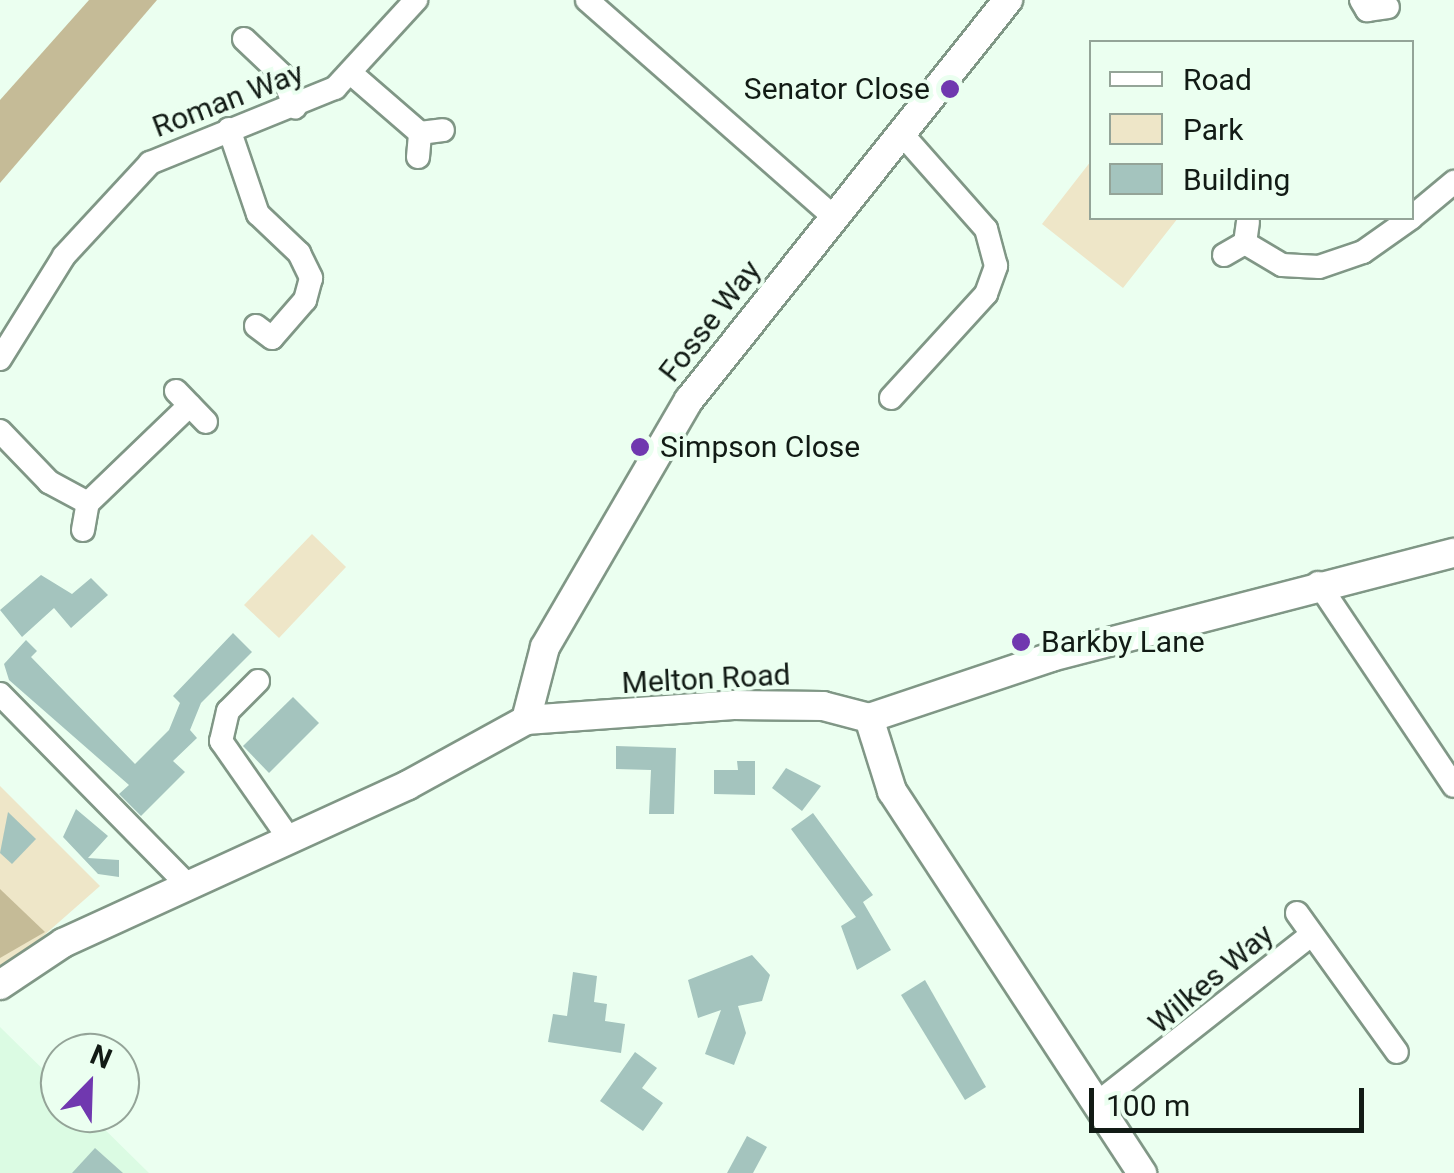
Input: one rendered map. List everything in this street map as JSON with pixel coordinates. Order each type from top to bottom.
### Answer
[{"type":"street","points":[[587,0],[834,217]]},
{"type":"street","name":"Fosse Way","points":[[526,720],[546,647],[651,460],[834,217],[1008,0]]},
{"type":"street","name":"Roman Way","points":[[0,360],[64,256],[150,163],[229,129],[294,108],[352,75],[409,2]]},
{"type":"street","points":[[260,18],[240,45],[282,75],[294,108]]},
{"type":"street","points":[[352,75],[432,131],[418,157]]},
{"type":"street","points":[[229,129],[251,201],[311,278],[272,338],[256,326]]},
{"type":"street","points":[[891,398],[986,294],[996,266],[986,229],[902,134]]},
{"type":"street","points":[[1414,215],[1454,182]]},
{"type":"street","points":[[1239,240],[1282,265],[1318,266],[1362,252],[1407,220]]},
{"type":"street","points":[[82,530],[88,503],[190,406]]},
{"type":"street","points":[[0,431],[50,482],[88,503]]},
{"type":"street","points":[[1142,1173],[1100,1101],[892,791],[869,718],[913,696],[1318,583],[1454,553]]},
{"type":"street","points":[[1318,583],[1454,786]]},
{"type":"street","points":[[258,681],[228,711],[221,741],[290,840]]},
{"type":"street","points":[[0,694],[158,845],[186,884]]},
{"type":"street","name":"Melton Road","points":[[0,985],[186,884],[290,840],[526,720],[733,705],[869,718]]},
{"type":"street","points":[[1297,913],[1397,1052]]},
{"type":"street","name":"Wilkes Way","points":[[1100,1101],[1310,936]]},
{"type":"shaded area","points":[[89,0],[157,0],[0,183],[0,100]]},
{"type":"shaded area","points":[[0,889],[45,932],[0,958]]},
{"type":"shaded area","points":[[0,1027],[40,1066],[40,1133],[108,1133],[149,1173],[0,1173]]},
{"type":"green space","points":[[1089,164],[1089,220],[1176,220],[1123,288],[1042,224]]},
{"type":"green space","points":[[312,534],[346,567],[279,638],[244,605]]},
{"type":"green space","points":[[0,786],[100,886],[0,974]]},
{"type":"building","points":[[41,575],[72,594],[91,578],[108,595],[71,628],[54,608],[22,637],[0,610]]},
{"type":"building","points":[[233,633],[252,652],[201,703],[190,730],[197,738],[173,761],[185,772],[141,816],[119,794],[129,785],[9,680],[4,664],[26,640],[37,651],[31,657],[135,764],[169,730],[180,703],[173,696]]},
{"type":"building","points":[[293,697],[319,723],[269,773],[243,746]]},
{"type":"building","points":[[616,746],[676,748],[674,814],[649,814],[651,770],[616,769]]},
{"type":"building","points":[[737,761],[755,761],[755,795],[714,794],[714,770],[738,770]]},
{"type":"building","points":[[786,768],[821,786],[802,811],[772,788]]},
{"type":"building","points":[[76,809],[108,836],[88,858],[119,860],[119,877],[98,874],[63,837]]},
{"type":"building","points":[[8,812],[36,839],[12,864],[0,853]]},
{"type":"building","points":[[813,813],[873,895],[863,902],[891,950],[857,970],[841,926],[856,917],[791,829]]},
{"type":"building","points":[[752,955],[770,975],[762,1001],[738,1006],[746,1033],[734,1065],[705,1054],[721,1010],[698,1018],[688,980]]},
{"type":"building","points":[[573,972],[597,976],[594,1002],[607,1004],[605,1021],[625,1024],[621,1053],[548,1042],[553,1014],[567,1016]]},
{"type":"building","points":[[925,980],[986,1087],[965,1100],[901,995]]},
{"type":"building","points":[[635,1052],[657,1068],[642,1088],[663,1103],[643,1131],[600,1101]]},
{"type":"building","points":[[747,1136],[767,1147],[753,1173],[727,1173]]},
{"type":"building","points":[[95,1148],[123,1173],[72,1173]]},
{"type":"place","name":"Senator Close","points":[[950,89]]},
{"type":"place","name":"Simpson Close","points":[[640,447]]},
{"type":"place","name":"Barkby Lane","points":[[1021,642]]}]
